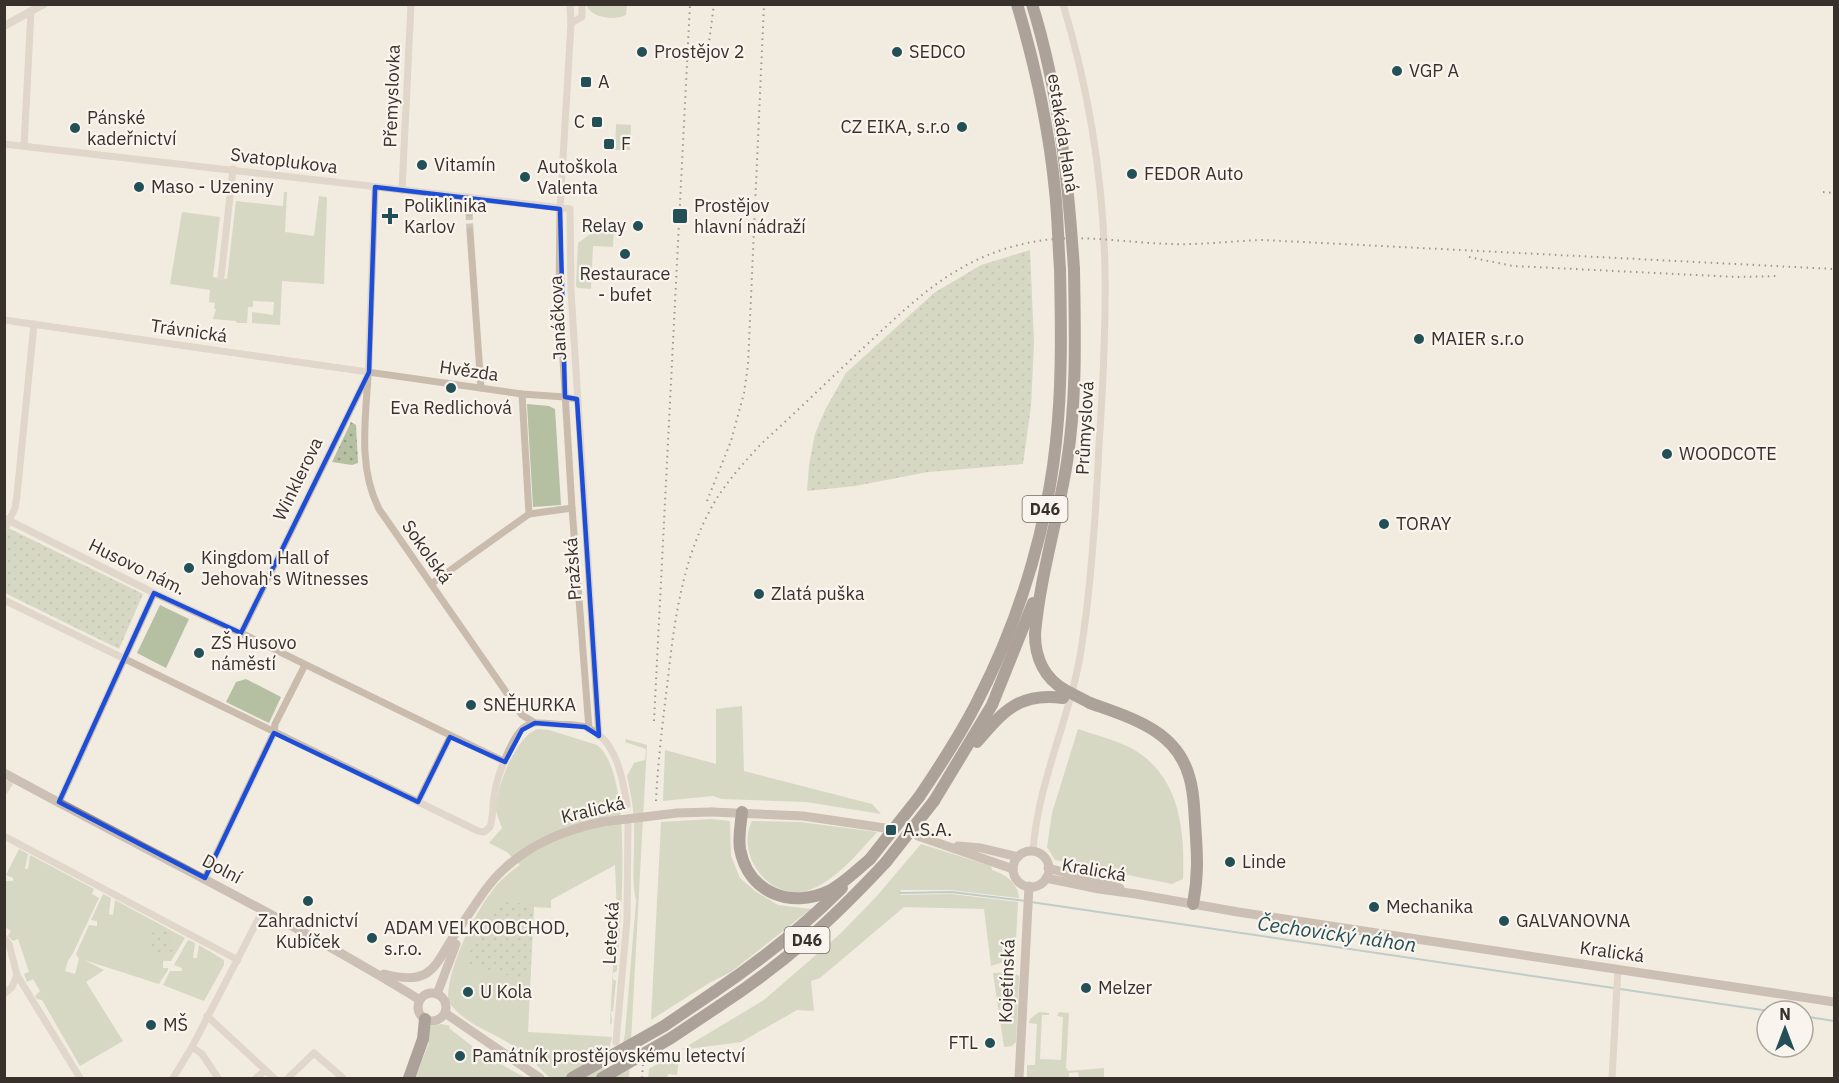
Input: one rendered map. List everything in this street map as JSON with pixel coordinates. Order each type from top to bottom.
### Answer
[{"type":"highway","name":"estakáda Haná","points":[[870,859],[943,761],[979,699],[1016,613],[1048,496],[1058,421],[1062,347],[1060,269],[1055,191],[1048,137],[1017,4]]},
{"type":"highway","name":"estakáda Haná","points":[[1032,4],[1062,134],[1069,188],[1074,269],[1076,346],[1072,419],[1061,499],[1049,553]]},
{"type":"highway","points":[[1049,553],[1035,640],[1043,669],[1064,694]]},
{"type":"highway","name":"D46","points":[[602,1078],[671,1038],[754,983],[827,923],[886,862],[934,801],[992,705],[1029,616],[1049,553]]},
{"type":"highway","points":[[955,768],[992,723],[1008,708],[1036,697],[1064,694],[1153,728],[1173,746],[1185,764],[1193,796],[1198,880],[1193,904]]},
{"type":"highway","points":[[742,812],[739,835],[742,858],[754,880],[774,895],[796,899],[822,894],[840,884],[870,859]]},
{"type":"highway","name":"D46","points":[[572,1078],[664,1026],[746,970],[817,913],[870,859]]},
{"type":"highway","points":[[409,1078],[423,1039],[425,1019]]},
{"type":"main road","name":"Dolní","points":[[9,775],[205,878],[373,971],[420,1000]]},
{"type":"main road","name":"Kralická","points":[[373,971],[404,978],[426,973],[440,962],[457,932],[496,876],[524,853],[560,833],[602,822],[658,815],[712,812],[803,816],[885,828]]},
{"type":"main road","points":[[918,836],[1013,869]]},
{"type":"main road","points":[[944,844],[981,848],[1018,857]]},
{"type":"main road","points":[[1033,851],[1044,857],[1048,868],[1046,878],[1028,888],[1017,879],[1013,869],[1018,857],[1025,852],[1033,851]]},
{"type":"main road","name":"Kralická","points":[[1048,868],[1087,877],[1136,894]]},
{"type":"main road","name":"Kralická","points":[[1046,878],[1099,890],[1136,894],[1238,912],[1834,1002]]},
{"type":"main road","name":"Kojetínská","points":[[1020,1078],[1028,888]]},
{"type":"main road","points":[[437,994],[453,949],[468,918]]},
{"type":"main road","points":[[428,994],[437,994],[445,1002],[445,1012],[435,1021],[425,1019],[418,1011],[420,1000],[428,994]]},
{"type":"main road","points":[[445,1012],[540,1078]]},
{"type":"street","points":[[4,26],[44,4]]},
{"type":"street","name":"Přemyslovka","points":[[402,190],[411,4]]},
{"type":"street","name":"Janáčkova","points":[[570,4],[571,23],[560,208],[560,293],[572,508]]},
{"type":"street","points":[[571,23],[582,17],[582,4]]},
{"type":"street","name":"Průmyslová","points":[[1033,851],[1037,812],[1082,646],[1092,552],[1102,399],[1105,271],[1095,143],[1078,59],[1063,4]]},
{"type":"street","points":[[24,146],[31,11]]},
{"type":"street","name":"Svatoplukova","points":[[4,144],[560,208]]},
{"type":"street","points":[[221,277],[233,169]]},
{"type":"street","name":"Sokolská","points":[[375,187],[365,441],[367,474],[371,490],[379,509],[522,715],[535,723]]},
{"type":"street","points":[[468,198],[469,213]]},
{"type":"street","name":"Janáčkova","points":[[560,208],[570,209],[571,291],[577,399]]},
{"type":"street","points":[[470,231],[481,388]]},
{"type":"street","points":[[560,293],[571,291]]},
{"type":"street","name":"Trávnická","points":[[4,320],[369,372]]},
{"type":"street","points":[[4,531],[7,519],[15,508],[19,484],[34,324]]},
{"type":"street","name":"Janáčkova","points":[[563,365],[570,387],[577,399]]},
{"type":"street","name":"Hvězda","points":[[369,372],[522,394],[577,399]]},
{"type":"street","name":"Winklerova","points":[[241,633],[369,372]]},
{"type":"street","points":[[522,394],[530,514]]},
{"type":"street","name":"Pražská","points":[[577,399],[599,736]]},
{"type":"street","points":[[431,584],[530,514],[572,508]]},
{"type":"street","name":"Pražská","points":[[572,508],[589,729]]},
{"type":"street","name":"Husovo nám.","points":[[7,519],[154,593],[505,762]]},
{"type":"street","points":[[59,802],[154,593]]},
{"type":"street","points":[[4,600],[478,831],[484,832],[490,827],[495,792],[505,762],[522,730],[535,723],[580,726],[599,736],[617,762],[627,805]]},
{"type":"street","points":[[205,878],[274,733],[275,724],[305,665]]},
{"type":"street","points":[[418,802],[450,737]]},
{"type":"street","points":[[4,792],[9,775]]},
{"type":"street","name":"Letecká","points":[[616,1042],[627,921],[628,825]]},
{"type":"street","points":[[4,836],[238,960]]},
{"type":"street","points":[[172,1078],[192,1047],[262,910]]},
{"type":"street","points":[[4,938],[9,944],[17,975],[80,1078]]},
{"type":"street","points":[[1612,1078],[1618,969]]},
{"type":"street","points":[[4,994],[12,987],[17,975]]},
{"type":"street","points":[[207,1016],[274,1078]]},
{"type":"street","points":[[192,1047],[202,1054],[218,1078]]},
{"type":"street","points":[[288,1078],[314,1053],[344,1078]]},
{"type":"street","points":[[256,1078],[265,1071]]},
{"type":"highlighted area","points":[[375,187],[560,209],[565,397],[577,399],[599,736],[585,727],[535,723],[522,730],[505,762],[450,737],[418,802],[274,733],[205,878],[59,802],[154,593],[241,633],[369,372]]},
{"type":"green space","points":[[586,4],[627,5],[626,15],[615,18],[603,17],[588,9]]},
{"type":"green space","points":[[616,124],[631,125],[630,150],[615,150]]},
{"type":"green space","points":[[284,192],[287,192],[285,232],[314,236],[319,196],[327,197],[324,284],[282,281],[280,325],[252,323],[252,312],[273,315],[274,302],[253,301],[253,307],[248,307],[247,323],[213,319],[216,309],[214,309],[215,303],[209,302],[210,290],[170,284],[182,212],[220,217],[213,277],[227,279],[236,201],[283,206]]},
{"type":"green space","points":[[607,222],[614,222],[613,247],[593,246],[591,289],[578,288],[576,286],[578,243]]},
{"type":"green space","points":[[1030,250],[1034,343],[1031,406],[1023,464],[928,472],[855,486],[807,491],[815,434],[825,410],[846,373],[934,293],[981,265]]},
{"type":"green space","points":[[527,404],[549,406],[555,409],[561,505],[533,507]]},
{"type":"green space","points":[[351,422],[356,425],[358,463],[352,465],[332,462]]},
{"type":"green space","points":[[4,526],[143,594],[119,649],[5,593]]},
{"type":"green space","points":[[160,605],[189,619],[166,668],[137,653]]},
{"type":"green space","points":[[246,679],[281,697],[269,723],[226,702],[236,682]]},
{"type":"green space","points":[[742,706],[744,771],[872,804],[881,814],[806,802],[722,799],[713,796],[663,801],[665,750],[716,764],[716,709]]},
{"type":"green space","points":[[538,729],[549,730],[597,745],[609,761],[617,786],[621,817],[622,886],[617,971],[613,973],[613,979],[616,981],[613,1011],[611,1012],[612,1023],[610,1024],[616,912],[617,912],[615,865],[551,900],[551,908],[534,907],[528,1032],[612,1037],[602,1078],[550,1078],[516,1048],[460,1014],[448,1000],[456,958],[477,914],[498,884],[520,865],[507,852],[489,843],[502,828],[496,810],[503,776],[522,741]]},
{"type":"green space","points":[[1078,729],[1131,748],[1147,759],[1160,773],[1170,788],[1180,823],[1183,842],[1183,879],[1172,884],[1055,860],[1047,847],[1052,813]]},
{"type":"green space","points":[[626,739],[647,745],[629,1078],[612,1078],[619,1061],[625,1034],[636,901],[633,874],[633,816],[627,776],[634,763],[645,760],[646,749],[625,742]]},
{"type":"green space","points":[[711,819],[730,821],[731,856],[740,878],[755,891],[778,905],[811,909],[731,972],[709,983],[651,1020],[661,822]]},
{"type":"green space","points":[[752,821],[800,822],[877,832],[843,868],[823,884],[801,892],[788,891],[776,887],[757,870],[748,846],[748,833]]},
{"type":"green space","points":[[921,844],[991,866],[992,870],[1006,877],[1016,888],[1019,898],[951,890],[901,890],[900,895],[951,894],[1018,902],[1015,958],[991,966],[984,909],[904,907],[820,978],[811,981],[814,1011],[797,1010],[741,1042],[681,1050],[764,1000],[840,934],[876,897]]},
{"type":"green space","points":[[19,849],[28,854],[25,869],[28,869],[30,855],[94,889],[92,894],[99,898],[65,971],[75,974],[79,959],[76,954],[89,925],[97,926],[97,921],[91,920],[103,894],[111,898],[109,914],[113,915],[115,900],[185,938],[171,961],[163,961],[163,968],[168,968],[168,970],[159,984],[84,960],[104,970],[86,982],[123,1041],[80,1066],[42,1000],[35,996],[40,991],[33,979],[27,982],[24,974],[29,972],[18,939],[13,941],[8,936],[11,931],[5,927],[5,881],[13,881],[13,878],[6,875]]},
{"type":"green space","points":[[501,902],[533,904],[530,981],[464,964],[485,924]]},
{"type":"green space","points":[[168,929],[173,951],[152,956],[147,934]]},
{"type":"green space","points":[[188,940],[195,943],[193,958],[197,958],[199,945],[224,960],[224,965],[204,1001],[163,985],[170,971],[182,971],[182,968],[174,965]]},
{"type":"green space","points":[[1012,972],[1019,976],[1016,1042],[1012,1046],[1004,1047],[993,973]]},
{"type":"green space","points":[[1039,1012],[1049,1013],[1049,1015],[1042,1015],[1040,1059],[1061,1060],[1063,1017],[1057,1016],[1059,1012],[1069,1013],[1066,1068],[1069,1071],[1104,1068],[1104,1078],[1079,1078],[1078,1072],[1069,1073],[1069,1077],[1027,1078],[1027,1065],[1035,1065],[1037,1024],[1029,1023],[1030,1019]]},
{"type":"green space","points":[[441,1024],[450,1026],[449,1028],[482,1054],[526,1078],[415,1078],[429,1043],[426,1041],[430,1026]]},
{"type":"green space","points":[[680,1050],[677,1075],[668,1074],[667,1078],[648,1078],[649,1069]]},
{"type":"waterway","name":"Čechovický náhon","points":[[900,893],[951,892],[1026,901]]},
{"type":"waterway","name":"Čechovický náhon","points":[[1031,902],[1755,1009]]},
{"type":"waterway","name":"Čechovický náhon","points":[[1815,1018],[1834,1021]]},
{"type":"tunnel","points":[[469,213],[470,231]]},
{"type":"railway","points":[[654,721],[690,4]]},
{"type":"railway","points":[[707,58],[714,4]]},
{"type":"railway","points":[[707,501],[731,441],[744,393],[748,365],[764,4]]},
{"type":"railway","points":[[1823,192],[1834,193]]},
{"type":"railway","points":[[656,801],[670,657],[680,594],[699,533],[713,504],[731,478],[760,445],[919,297],[959,269],[981,258],[1005,249],[1049,239],[1084,238],[1183,244],[1263,240],[1834,269]]},
{"type":"railway","points":[[1469,257],[1513,266],[1737,277],[1778,276]]},
{"type":"railway","points":[[642,1078],[643,1065]]},
{"type":"place","name":"Prostějov 2","points":[[642,52]]},
{"type":"place","name":"SEDCO","points":[[897,52]]},
{"type":"place","name":"VGP A","points":[[1397,71]]},
{"type":"place","name":"A","points":[[586,82]]},
{"type":"place","name":"C","points":[[597,122]]},
{"type":"place","name":"CZ EIKA, s.r.o","points":[[962,127]]},
{"type":"place","name":"Pánské kadeřnictví","points":[[75,128]]},
{"type":"place","name":"F","points":[[609,144]]},
{"type":"place","name":"Vitamín","points":[[422,165]]},
{"type":"place","name":"FEDOR Auto","points":[[1132,174]]},
{"type":"place","name":"Autoškola Valenta","points":[[525,177]]},
{"type":"place","name":"Maso - Uzeniny","points":[[139,187]]},
{"type":"place","name":"Poliklinika Karlov","points":[[390,216]]},
{"type":"place","name":"Prostějov hlavní nádraží","points":[[680,216]]},
{"type":"place","name":"Relay","points":[[638,226]]},
{"type":"place","name":"Restaurace - bufet","points":[[625,254]]},
{"type":"place","name":"MAIER s.r.o","points":[[1419,339]]},
{"type":"place","name":"Eva Redlichová","points":[[451,388]]},
{"type":"place","name":"WOODCOTE","points":[[1667,454]]},
{"type":"place","name":"TORAY","points":[[1384,524]]},
{"type":"place","name":"Kingdom Hall of Jehovah's Witnesses","points":[[189,568]]},
{"type":"place","name":"Zlatá puška","points":[[759,594]]},
{"type":"place","name":"ZŠ Husovo náměstí","points":[[199,653]]},
{"type":"place","name":"SNĚHURKA","points":[[471,705]]},
{"type":"place","name":"A.S.A.","points":[[891,830]]},
{"type":"place","name":"Linde","points":[[1230,862]]},
{"type":"place","name":"Zahradnictví Kubíček","points":[[308,901]]},
{"type":"place","name":"Mechanika","points":[[1374,907]]},
{"type":"place","name":"GALVANOVNA","points":[[1504,921]]},
{"type":"place","name":"ADAM VELKOOBCHOD, s.r.o.","points":[[372,938]]},
{"type":"place","name":"Melzer","points":[[1086,988]]},
{"type":"place","name":"U Kola","points":[[468,992]]},
{"type":"place","name":"MŠ","points":[[151,1025]]},
{"type":"place","name":"FTL","points":[[990,1043]]},
{"type":"place","name":"Památník prostějovskému letectví","points":[[460,1056]]}]
